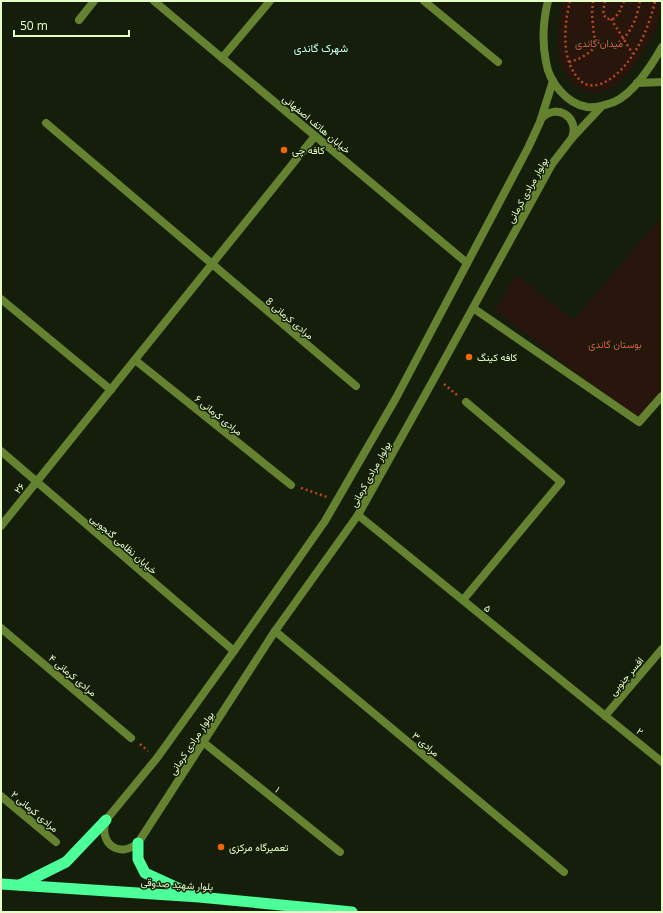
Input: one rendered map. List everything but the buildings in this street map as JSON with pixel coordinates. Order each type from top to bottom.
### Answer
[{"type":"highway","points":[[18,885],[66,862],[106,820]]},
{"type":"highway","points":[[138,843],[138,859],[145,873],[199,897]]},
{"type":"highway","name":"بلوار شهید صدوقی","points":[[1,884],[199,897],[352,912]]},
{"type":"street","points":[[79,20],[94,1]]},
{"type":"street","name":"خیابان هاتف اصفهانی","points":[[154,1],[467,263]]},
{"type":"street","points":[[222,58],[270,1]]},
{"type":"street","points":[[424,1],[498,62]]},
{"type":"street","points":[[548,1],[545,12],[544,38],[546,64],[553,82],[562,93],[573,102],[587,107],[602,106],[616,102],[647,72],[662,47]]},
{"type":"street","name":"بولوار مرادی کرمانی","points":[[106,820],[157,758],[325,521],[396,398],[528,148],[540,122],[553,82]]},
{"type":"street","points":[[637,83],[662,82]]},
{"type":"street","name":"بولوار مرادی کرمانی","points":[[138,843],[275,631],[358,515],[552,164],[572,138],[602,106]]},
{"type":"street","points":[[540,122],[546,114],[550,112],[555,111],[564,113],[572,120],[574,124],[572,138]]},
{"type":"street","name":"مرادی کرمانی 8","points":[[46,123],[356,386]]},
{"type":"street","name":"۲۶","points":[[1,526],[315,136]]},
{"type":"street","points":[[1,299],[111,390]]},
{"type":"street","points":[[473,308],[639,422],[662,396]]},
{"type":"street","name":"مرادی کرمانی ۶","points":[[135,360],[292,485]]},
{"type":"street","points":[[463,600],[561,482],[466,402]]},
{"type":"street","name":"خیابان نظامی گنجویی","points":[[1,451],[234,651]]},
{"type":"street","name":"۵","points":[[358,515],[605,716]]},
{"type":"street","name":"مرادی کرمانی ۴","points":[[1,628],[131,738]]},
{"type":"street","name":"مرادی ۳","points":[[275,631],[564,872]]},
{"type":"street","name":"افسر جنوبی","points":[[605,716],[662,649]]},
{"type":"street","name":"۲","points":[[605,716],[662,762]]},
{"type":"street","name":"۱","points":[[203,742],[340,852]]},
{"type":"street","name":"مرادی کرمانی ۲","points":[[1,796],[56,842]]},
{"type":"street","points":[[106,820],[104,834],[106,841],[112,846],[118,849],[126,850],[133,848],[138,843]]},
{"type":"path","points":[[570,1],[566,31],[567,58],[572,71],[584,83],[590,85],[605,82],[614,75],[633,54],[645,33],[655,1]]},
{"type":"path","points":[[593,1],[592,14],[594,36],[603,46],[613,44],[623,39],[633,24],[640,1]]},
{"type":"path","points":[[605,1],[603,14],[607,19],[611,19],[633,54]]},
{"type":"path","points":[[611,19],[618,13],[624,1]]},
{"type":"path","points":[[569,62],[586,55],[600,42]]},
{"type":"path","points":[[435,377],[466,402]]},
{"type":"path","points":[[292,485],[336,500]]},
{"type":"path","points":[[131,738],[157,758]]},
{"type":"green space","name":"میدان گاندی","points":[[562,1],[662,1],[658,23],[645,50],[626,76],[608,90],[599,93],[584,91],[572,83],[563,70],[558,48]]},
{"type":"green space","name":"بوستان گاندی","points":[[662,216],[662,395],[639,422],[495,310],[516,275],[574,320]]},
{"type":"place","name":"کافه چی","points":[[284,150]]},
{"type":"place","name":"کافه کینگ","points":[[469,357]]},
{"type":"place","name":"تعمیرگاه مرکزی","points":[[221,847]]},
{"type":"district","name":"شهرک گاندی","points":[[321,48]]}]
